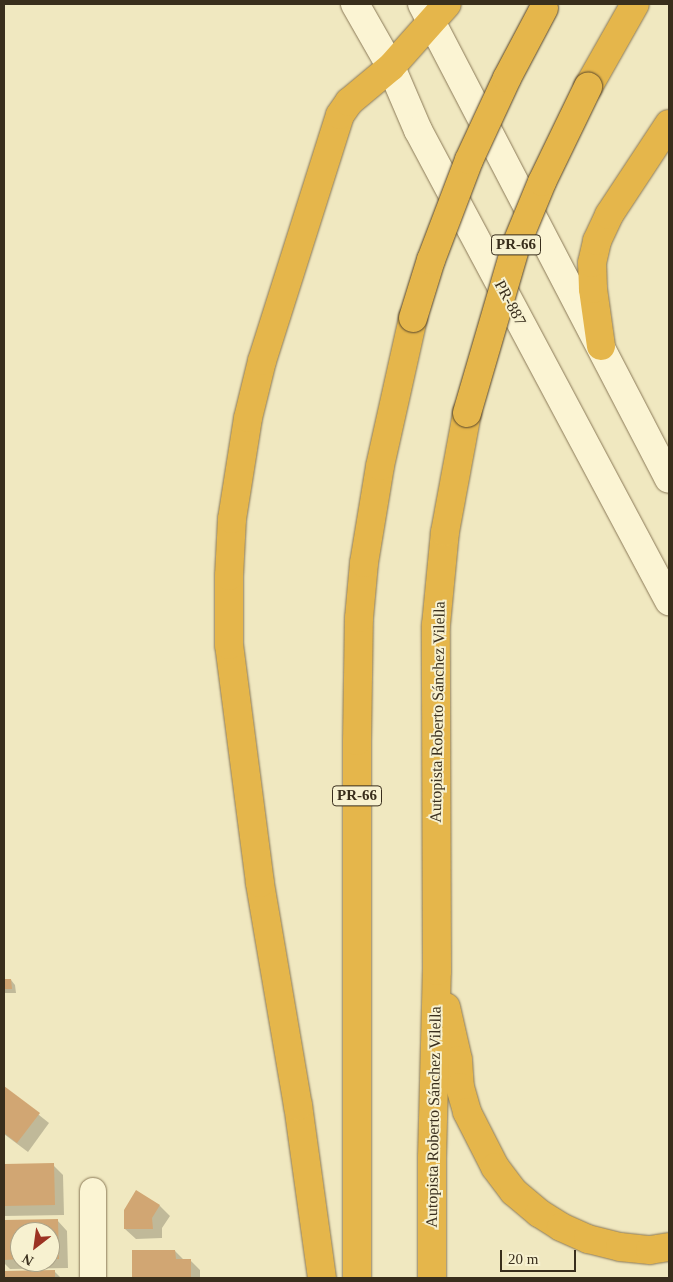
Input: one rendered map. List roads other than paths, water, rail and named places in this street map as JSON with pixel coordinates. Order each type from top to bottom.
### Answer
[{"type":"highway","name":"Autopista Roberto Sánchez Vilella","points":[[432,1278],[432,1158],[437,971],[436,625],[445,532],[467,413],[516,245],[546,174],[588,86],[635,4]]},
{"type":"highway","name":"PR-66","points":[[358,1278],[356,742],[359,618],[364,563],[380,466],[413,318],[431,260],[469,160],[507,78],[545,6]]},
{"type":"highway","points":[[322,1278],[298,1106],[260,883],[229,645],[229,576],[232,519],[248,418],[262,361],[340,115],[349,102],[391,66],[434,10]]},
{"type":"highway","points":[[601,346],[593,289],[592,263],[598,241],[609,215],[669,124]]},
{"type":"highway","points":[[437,971],[458,1060],[460,1088],[468,1112],[494,1167],[514,1192],[561,1227],[588,1239],[620,1247],[650,1250],[669,1247]]},
{"type":"street","name":"PR-887","points":[[355,4],[391,66],[418,130],[669,601]]},
{"type":"street","points":[[434,10],[669,479]]},
{"type":"street","points":[[92,1191],[93,1278]]}]
